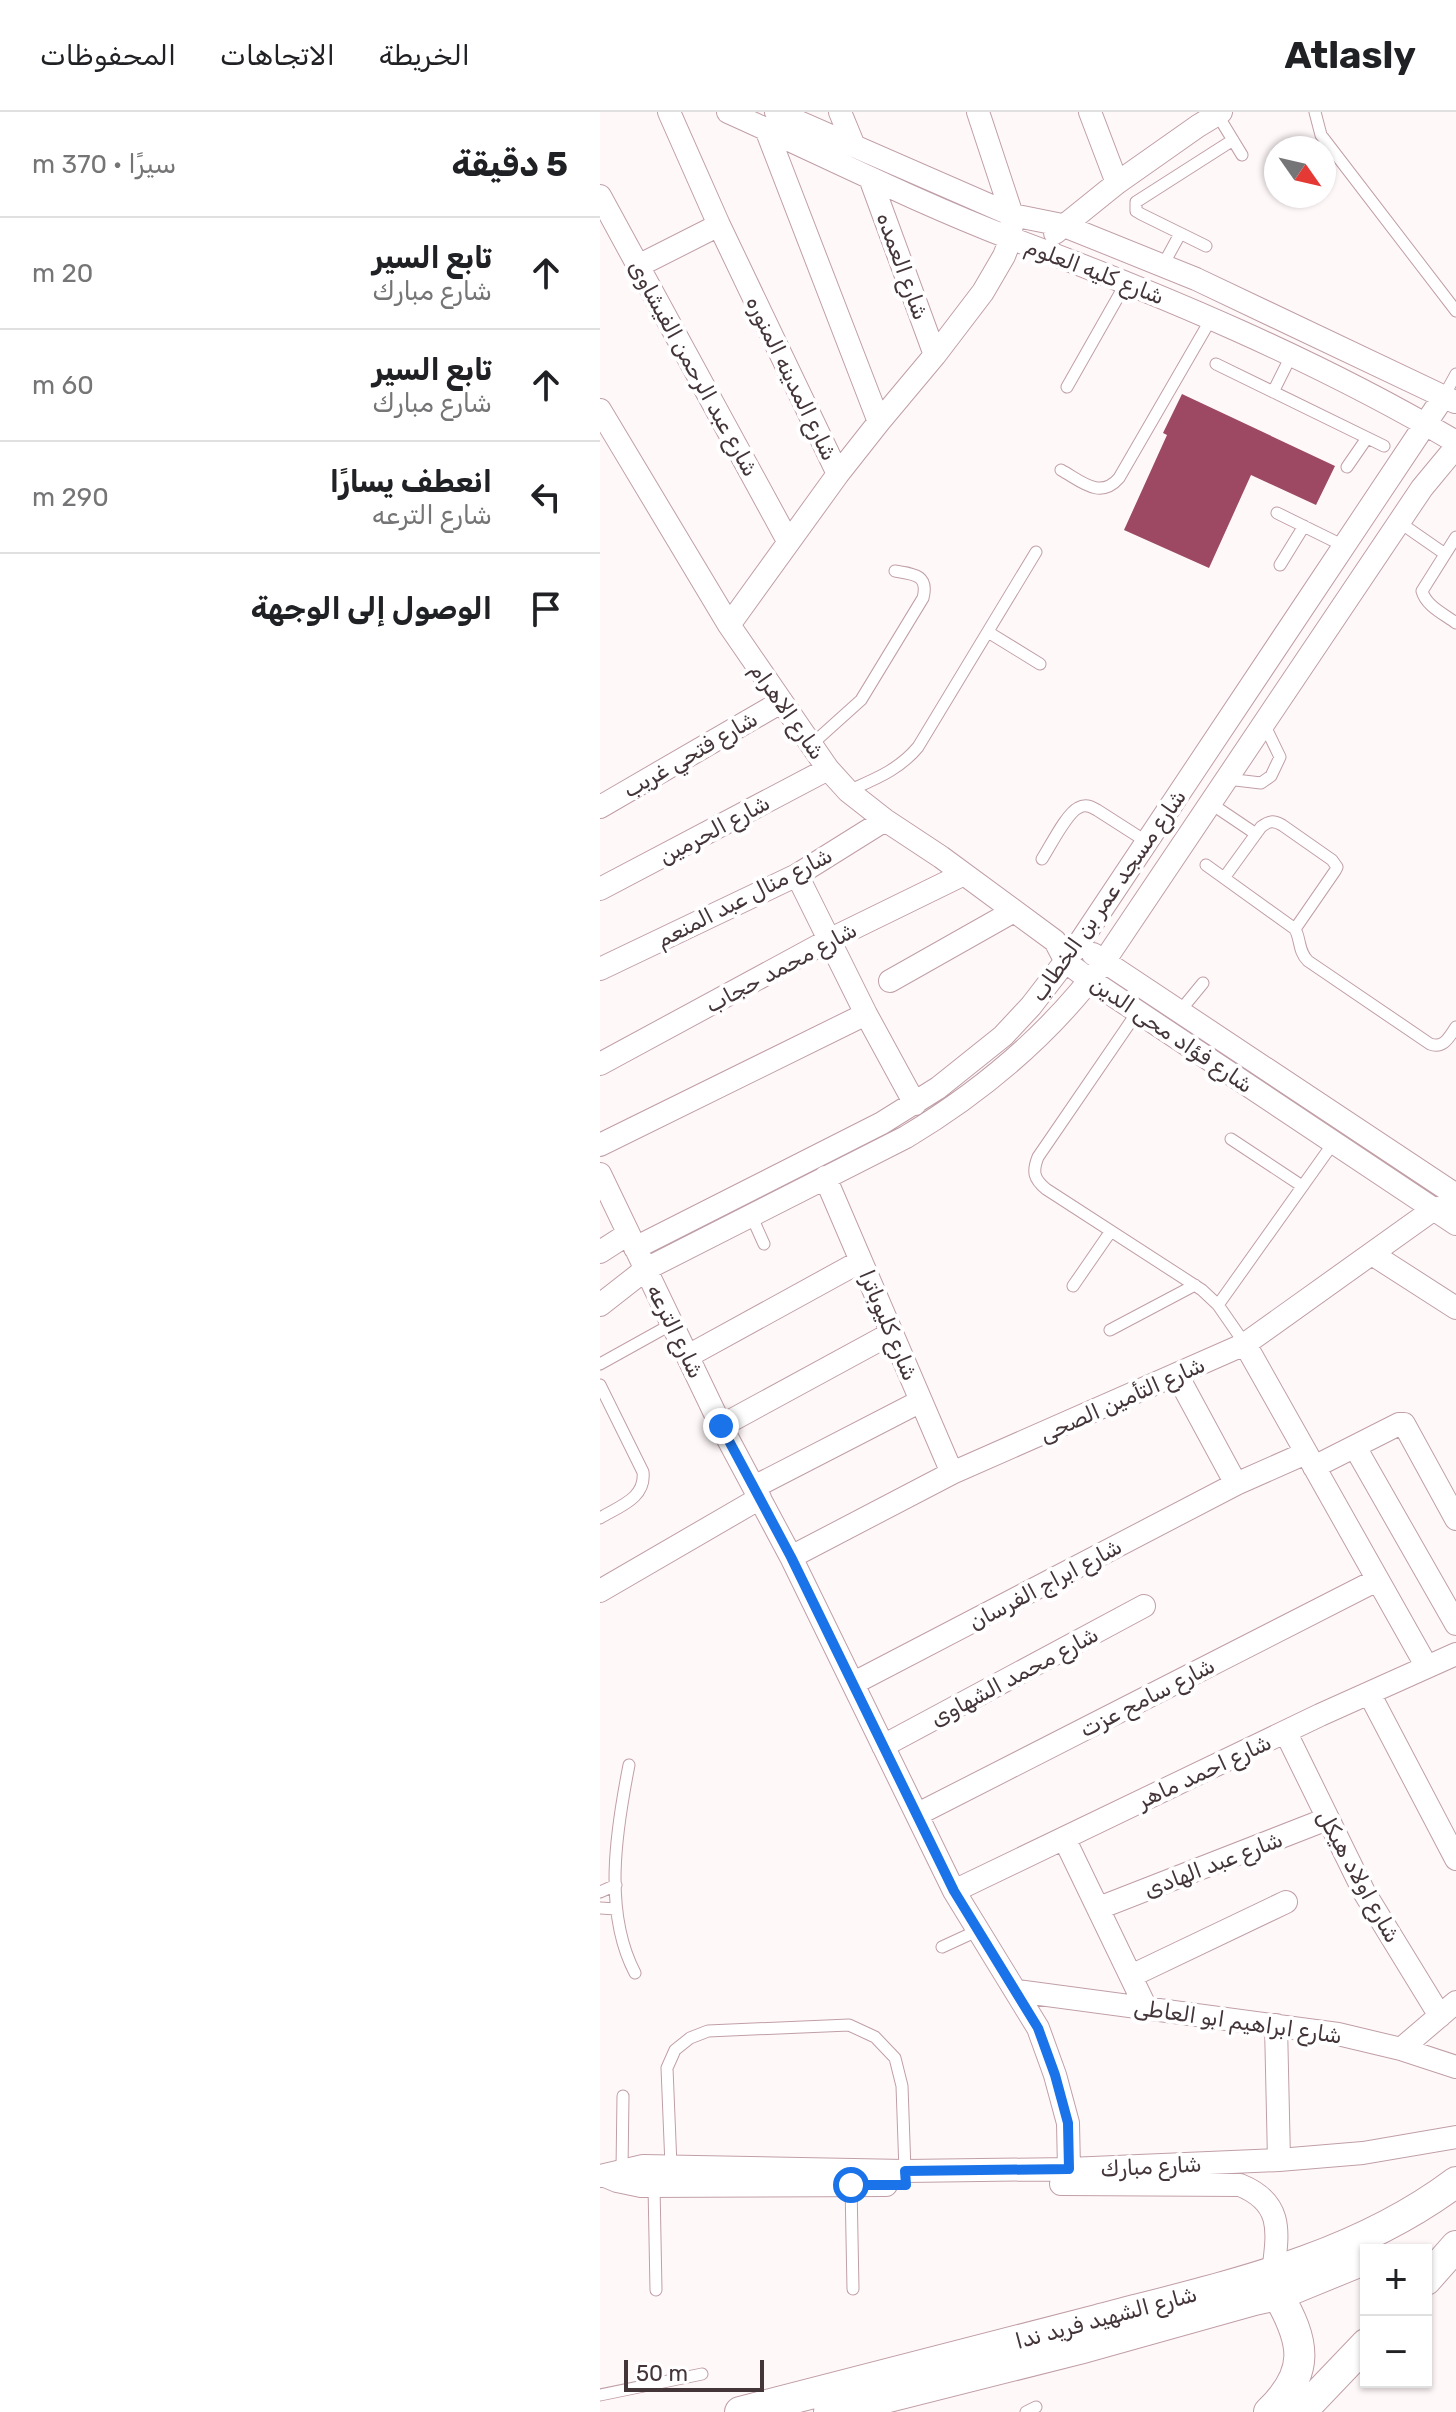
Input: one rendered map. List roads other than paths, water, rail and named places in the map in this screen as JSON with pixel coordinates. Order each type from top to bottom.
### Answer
[{"type":"main road","name":"شارع الشهيد فريد ندا","points":[[829,2412],[1079,2349],[1254,2300],[1275,2284],[1393,2222],[1456,2182]]},
{"type":"main road","points":[[1394,2244],[1456,2205]]},
{"type":"main road","points":[[1432,2273],[1456,2246]]},
{"type":"main road","name":"شارع الشهيد فريد ندا","points":[[740,2412],[1275,2284],[1360,2261]]},
{"type":"main road","points":[[1269,2412],[1289,2392],[1298,2373],[1300,2351],[1289,2314],[1275,2284]]},
{"type":"main road","points":[[1301,2412],[1360,2350]]},
{"type":"street","name":"شارع المدينه المنوره","points":[[669,112],[719,225],[838,474],[729,625]]},
{"type":"street","name":"شارع كليه العلوم","points":[[728,112],[771,120],[854,146],[1012,215],[1062,225],[1163,265],[1450,399]]},
{"type":"street","points":[[840,112],[854,146]]},
{"type":"street","points":[[1090,112],[1117,183]]},
{"type":"street","points":[[838,474],[935,355],[994,274],[1011,238],[1012,215],[986,114]]},
{"type":"street","points":[[1039,247],[1062,225],[1207,116]]},
{"type":"street","points":[[771,120],[879,422]]},
{"type":"street","name":"شارع كليه العلوم","points":[[771,120],[870,178],[1211,319],[1425,423],[1456,444]]},
{"type":"street","name":"شارع العمده","points":[[870,178],[935,355]]},
{"type":"street","name":"شارع عبد الرحمن الفيشاوى","points":[[600,196],[788,541]]},
{"type":"street","points":[[638,266],[719,225]]},
{"type":"street","points":[[1154,294],[1163,265]]},
{"type":"street","name":"شارع مسجد عمر بن الخطاب","points":[[600,1252],[631,1241],[882,1123],[915,1104],[972,1063],[1003,1036],[1072,953],[1425,423],[1450,399]]},
{"type":"street","name":"شارع الاهرام","points":[[600,410],[729,625],[828,769],[848,791],[885,820],[1055,941]]},
{"type":"street","name":"شارع مسجد عمر بن الخطاب","points":[[601,1303],[646,1269],[906,1137],[973,1094],[1034,1043],[1062,1014],[1105,960],[1422,488],[1456,444]]},
{"type":"street","name":"شارع فتحي غريب","points":[[600,807],[781,702]]},
{"type":"street","name":"شارع الحرمين","points":[[600,889],[828,769]]},
{"type":"street","points":[[1191,776],[1218,792]]},
{"type":"street","name":"شارع منال عبد المنعم","points":[[600,969],[797,875],[885,820]]},
{"type":"street","name":"شارع محمد حجاب","points":[[600,1064],[829,940],[964,874]]},
{"type":"street","points":[[797,875],[915,1104]]},
{"type":"street","points":[[890,981],[1014,911]]},
{"type":"street","name":"شارع فؤاد محى الدين","points":[[1055,941],[1072,953],[1090,980],[1334,1142],[1445,1206],[1456,1224]]},
{"type":"street","name":"شارع فؤاد محى الدين","points":[[1072,953],[1105,960],[1451,1184]]},
{"type":"street","points":[[600,1145],[866,1014]]},
{"type":"street","name":"شارع الترعه","points":[[600,1174],[721,1426],[791,1557],[954,1891],[1038,2028],[1068,2123],[1069,2169]]},
{"type":"street","name":"شارع كليوباترا","points":[[825,1177],[952,1473]]},
{"type":"street","points":[[1445,1206],[1435,1192],[1451,1184]]},
{"type":"street","name":"شارع التأمين الصحى","points":[[791,1557],[952,1473],[1245,1344],[1445,1206]]},
{"type":"street","points":[[1372,1254],[1456,1308]]},
{"type":"street","points":[[688,1356],[861,1261]]},
{"type":"street","points":[[721,1426],[892,1333]]},
{"type":"street","points":[[1245,1344],[1427,1667]]},
{"type":"street","points":[[1177,1375],[1236,1484]]},
{"type":"street","points":[[600,1591],[757,1492],[921,1401]]},
{"type":"street","name":"شارع ابراج الفرسان","points":[[854,1683],[1236,1484],[1355,1447],[1399,1424],[1406,1426],[1449,1488]]},
{"type":"street","points":[[1355,1447],[1456,1624]]},
{"type":"street","points":[[1449,1488],[1456,1519]]},
{"type":"street","name":"شارع سامح عزت","points":[[918,1814],[1377,1580]]},
{"type":"street","name":"شارع محمد الشهاوى","points":[[883,1746],[1144,1606]]},
{"type":"street","name":"شارع احمد ماهر","points":[[954,1891],[1456,1654]]},
{"type":"street","points":[[1369,1693],[1456,1859]]},
{"type":"street","name":"شارع اولاد هيكل","points":[[1286,1733],[1364,1892],[1448,2009]]},
{"type":"street","name":"شارع عبد الهادى","points":[[1099,1908],[1327,1819]]},
{"type":"street","points":[[1064,1838],[1146,2008]]},
{"type":"street","points":[[1131,1976],[1286,1902]]},
{"type":"street","name":"شارع ابراهيم ابو العاطى","points":[[1017,1991],[1338,2034],[1401,2049],[1456,2067]]},
{"type":"street","points":[[1401,2049],[1448,2009]]},
{"type":"street","points":[[1276,2025],[1279,2160]]},
{"type":"street","name":"شارع مبارك","points":[[660,2173],[851,2185],[906,2178],[1279,2160],[1363,2153],[1456,2137]]},
{"type":"street","name":"شارع مبارك","points":[[609,2174],[629,2184],[660,2173],[1240,2185],[1254,2190],[1266,2200],[1274,2214],[1277,2229],[1275,2284]]},
{"type":"lane","points":[[1315,112],[1321,135],[1456,311]]},
{"type":"lane","points":[[1207,116],[1233,140],[1242,155]]},
{"type":"lane","points":[[1206,246],[1136,211],[1136,202],[1233,140]]},
{"type":"lane","points":[[1163,265],[1180,234]]},
{"type":"lane","points":[[1067,387],[1126,283]]},
{"type":"lane","points":[[1061,470],[1092,487],[1102,489],[1112,486],[1211,319]]},
{"type":"lane","points":[[1273,392],[1291,356]]},
{"type":"lane","points":[[1216,364],[1384,446]]},
{"type":"lane","points":[[1450,399],[1456,374]]},
{"type":"lane","points":[[1347,467],[1367,438]]},
{"type":"lane","points":[[1277,513],[1344,546]]},
{"type":"lane","points":[[1399,522],[1445,554]]},
{"type":"lane","points":[[1280,565],[1304,526]]},
{"type":"lane","points":[[1456,537],[1422,591],[1424,599],[1456,623]]},
{"type":"lane","points":[[848,791],[888,773],[918,747],[1036,552]]},
{"type":"lane","points":[[811,745],[861,700],[923,598],[926,588],[921,578],[895,571]]},
{"type":"lane","points":[[988,632],[1040,664]]},
{"type":"lane","points":[[1218,792],[1261,783],[1271,776],[1280,757],[1264,724]]},
{"type":"lane","points":[[1218,792],[1256,834]]},
{"type":"lane","points":[[1042,859],[1072,813],[1080,807],[1089,806],[1097,810],[1147,842]]},
{"type":"lane","points":[[1224,878],[1267,822],[1275,821],[1335,863],[1335,871],[1295,929]]},
{"type":"lane","points":[[1206,865],[1295,929],[1303,956],[1308,961],[1430,1044],[1445,1043],[1456,1027]]},
{"type":"lane","points":[[1180,1011],[1203,983]]},
{"type":"lane","points":[[1138,1011],[1038,1157],[1034,1169],[1036,1181],[1195,1285],[1218,1305],[1245,1344]]},
{"type":"lane","points":[[1231,1139],[1302,1186]]},
{"type":"lane","points":[[1218,1305],[1334,1142]]},
{"type":"lane","points":[[751,1215],[764,1244]]},
{"type":"lane","points":[[1073,1286],[1111,1231]]},
{"type":"lane","points":[[1110,1330],[1195,1285]]},
{"type":"lane","points":[[600,1364],[672,1324]]},
{"type":"lane","points":[[600,1385],[643,1472],[644,1483],[640,1493],[600,1518]]},
{"type":"lane","points":[[629,1765],[617,1832],[616,1909],[622,1944],[635,1973]]},
{"type":"lane","points":[[600,1892],[616,1885]]},
{"type":"lane","points":[[600,1908],[616,1909]]},
{"type":"lane","points":[[942,1947],[979,1930]]},
{"type":"lane","points":[[656,2290],[667,2068],[675,2050],[690,2038],[708,2031],[849,2025],[875,2037],[895,2058],[902,2086],[906,2178]]},
{"type":"lane","points":[[609,2174],[623,2096]]},
{"type":"lane","points":[[851,2185],[853,2289]]},
{"type":"lane","points":[[600,2395],[702,2374]]}]
